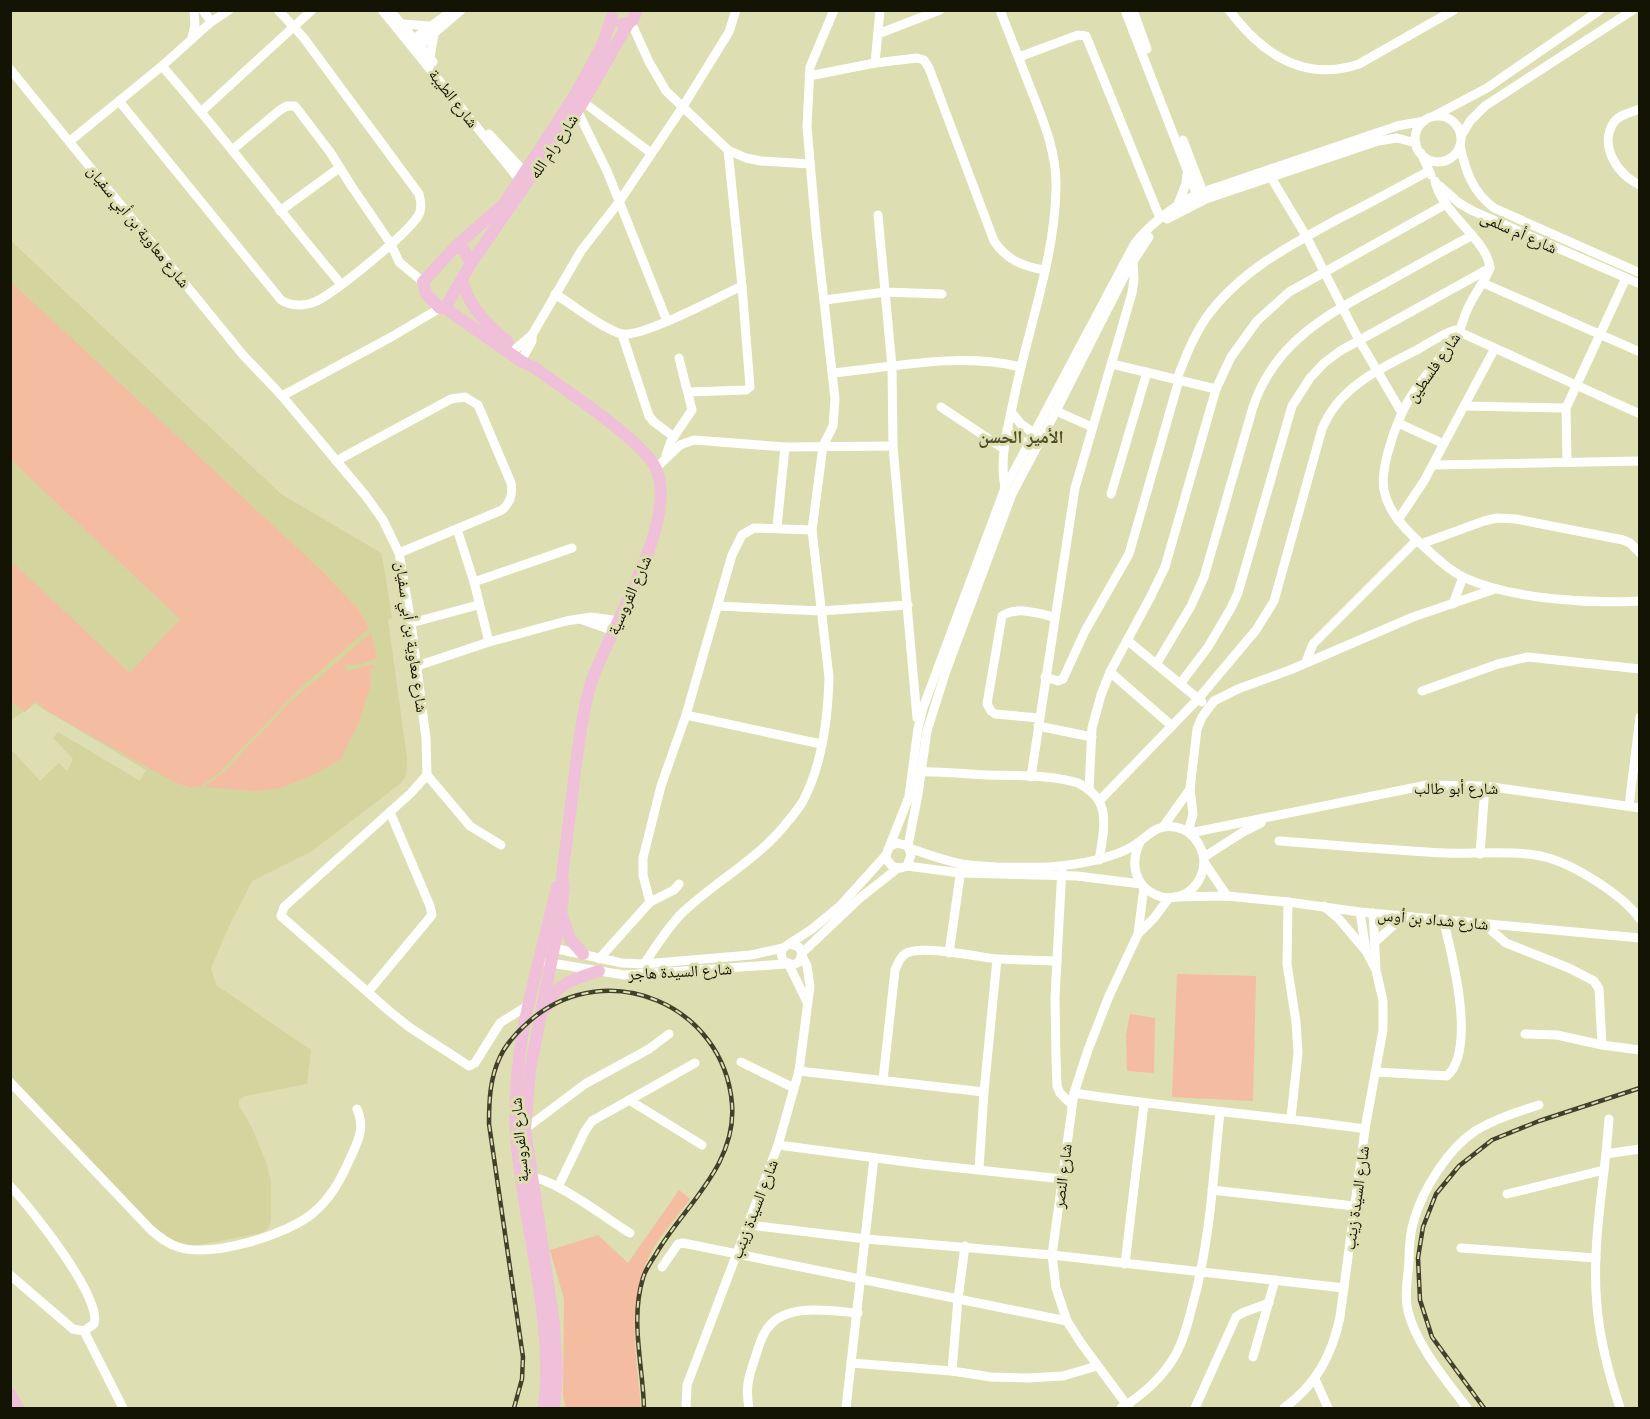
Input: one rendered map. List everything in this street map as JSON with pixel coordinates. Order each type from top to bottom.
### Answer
[{"type":"main road","points":[[611,12],[619,23],[632,19]]},
{"type":"main road","name":"شارع رام الله","points":[[578,102],[602,46],[611,12]]},
{"type":"main road","name":"شارع رام الله","points":[[443,308],[525,179],[632,19]]},
{"type":"main road","name":"شارع رام الله","points":[[423,282],[456,246],[496,213],[525,179]]},
{"type":"main road","points":[[456,246],[467,253],[471,263]]},
{"type":"main road","points":[[462,280],[474,309],[487,324],[535,368],[628,437],[656,468]]},
{"type":"main road","points":[[423,282],[426,294],[443,308],[518,354]]},
{"type":"main road","name":"شارع الفروسية","points":[[548,947],[561,912],[564,888],[562,875],[580,729],[590,687],[643,567],[652,540],[660,493],[656,468]]},
{"type":"main road","name":"شارع الفروسية","points":[[544,1408],[546,1362],[544,1318],[527,1178],[525,1129],[530,1070],[545,962],[557,885],[562,875]]},
{"type":"main road","points":[[561,912],[570,939],[583,954]]},
{"type":"main road","name":"شارع الفروسية","points":[[545,962],[527,1006],[517,1060],[515,1099],[516,1135],[527,1178],[554,1324],[556,1372],[554,1408]]},
{"type":"main road","points":[[524,1027],[537,1028],[556,990],[599,965]]},
{"type":"main road","points":[[10,1394],[18,1408]]},
{"type":"street","points":[[192,38],[195,25],[194,10]]},
{"type":"street","points":[[203,10],[215,16]]},
{"type":"street","points":[[70,141],[162,66],[215,16],[229,10]]},
{"type":"street","points":[[119,102],[281,300],[288,304],[305,304],[316,301],[391,244],[417,218],[420,206],[419,194],[295,26],[278,10]]},
{"type":"street","points":[[201,111],[312,10]]},
{"type":"street","name":"شارع الطيبة","points":[[382,10],[414,44],[525,179]]},
{"type":"street","name":"شارع الطيبة","points":[[390,10],[414,44],[430,58],[474,118],[525,179]]},
{"type":"street","points":[[518,354],[532,341],[532,335],[581,251],[619,202],[682,108],[729,32],[736,10]]},
{"type":"street","points":[[644,964],[682,913],[762,850],[784,826],[802,802],[815,771],[821,744],[829,677],[812,530],[823,446],[834,419],[835,399],[807,127],[809,76],[813,58],[834,10]]},
{"type":"street","points":[[875,63],[880,10]]},
{"type":"street","points":[[878,34],[940,10]]},
{"type":"street","points":[[1000,10],[1046,128],[1056,174],[1054,216],[1044,270],[1007,430],[1003,471],[1005,488]]},
{"type":"street","points":[[1125,10],[1192,170],[1217,187]]},
{"type":"street","points":[[1133,10],[1202,197]]},
{"type":"street","points":[[1229,10],[1252,38],[1278,57],[1301,66],[1332,70],[1359,64],[1454,10]]},
{"type":"street","points":[[1204,859],[1202,874],[1196,885],[1186,893],[1172,897],[1156,895],[1143,886],[1063,871],[902,867],[889,864],[888,850],[909,798],[946,671],[1012,494],[1032,448],[1131,251],[1142,235],[1178,204],[1397,126],[1434,117],[1487,88],[1600,10]]},
{"type":"street","points":[[1424,121],[1418,129],[1416,143],[1421,153],[1429,159],[1440,162],[1454,155],[1470,121],[1485,106],[1633,10]]},
{"type":"street","points":[[414,44],[457,11]]},
{"type":"street","points":[[632,19],[666,92],[728,150],[746,158],[761,161],[810,164]]},
{"type":"street","points":[[402,24],[432,30]]},
{"type":"street","points":[[430,58],[432,30]]},
{"type":"street","points":[[1019,57],[1078,35],[1086,36],[1160,218]]},
{"type":"street","points":[[809,76],[875,63],[917,58],[924,60],[994,241],[1000,251],[1013,261],[1044,270]]},
{"type":"street","points":[[162,66],[340,284]]},
{"type":"street","name":"شارع معاوية بن أبي سفيان","points":[[10,69],[243,355],[282,396],[383,520],[399,553],[417,666],[426,738],[427,775]]},
{"type":"street","points":[[578,102],[651,153]]},
{"type":"street","points":[[578,102],[667,321]]},
{"type":"street","points":[[232,150],[280,110],[295,106],[321,139],[391,244],[399,261],[423,282]]},
{"type":"street","points":[[1640,110],[1614,122],[1608,145],[1620,171],[1628,179],[1640,185]]},
{"type":"street","points":[[1434,117],[1449,119],[1457,126],[1461,136]]},
{"type":"street","points":[[1038,436],[1056,411],[1132,261],[1143,243],[1165,221],[1217,187],[1384,139],[1403,139],[1416,143]]},
{"type":"street","name":"شارع أم سلمى","points":[[1460,146],[1471,183],[1481,197],[1494,208],[1640,273]]},
{"type":"street","points":[[688,392],[746,390],[750,387],[728,150]]},
{"type":"street","name":"شارع أم سلمى","points":[[1421,153],[1435,182],[1446,194],[1473,211],[1640,284]]},
{"type":"street","points":[[280,211],[339,168]]},
{"type":"street","points":[[1178,204],[1192,170]]},
{"type":"street","points":[[1045,677],[1058,681],[1062,679],[1084,631],[1126,561],[1178,380],[1196,335],[1216,304],[1250,273],[1283,250],[1429,171]]},
{"type":"street","points":[[1269,173],[1325,271],[1359,340],[1402,412]]},
{"type":"street","points":[[1180,684],[1208,647],[1238,593],[1292,406],[1303,387],[1318,369],[1340,351],[1490,268],[1486,256],[1446,204],[1435,182]]},
{"type":"street","points":[[1089,789],[1096,708],[1110,672],[1165,567],[1216,389],[1231,357],[1257,321],[1289,292],[1446,204]]},
{"type":"street","points":[[788,964],[796,964],[802,955],[860,898],[911,859],[908,847],[917,772],[918,728],[893,446],[892,367],[878,215]]},
{"type":"street","points":[[1157,663],[1191,606],[1204,577],[1253,407],[1263,382],[1278,359],[1296,340],[1343,306],[1471,236]]},
{"type":"street","points":[[1031,777],[1075,488],[1133,286],[1132,261]]},
{"type":"street","name":"شارع فلسطين","points":[[1490,268],[1458,332],[1419,381],[1402,412],[1386,466],[1383,488],[1388,503],[1398,520],[1419,542],[1463,577],[1495,589],[1566,599],[1640,601]]},
{"type":"street","points":[[1568,462],[1566,408],[1626,278]]},
{"type":"street","points":[[1483,283],[1640,352]]},
{"type":"street","points":[[555,294],[606,327],[622,334],[628,334],[667,321],[742,286]]},
{"type":"street","points":[[825,300],[885,292],[942,294]]},
{"type":"street","points":[[282,396],[443,308]]},
{"type":"street","points":[[1099,801],[1198,699],[1256,630],[1274,601],[1326,419],[1344,394],[1377,372],[1452,331],[1495,348],[1640,414]]},
{"type":"street","points":[[622,334],[649,416],[674,437]]},
{"type":"street","points":[[1398,520],[1433,465],[1495,348]]},
{"type":"street","points":[[666,457],[674,437],[692,412],[679,358]]},
{"type":"street","points":[[833,373],[973,359],[999,361],[1020,367]]},
{"type":"street","points":[[1112,363],[1216,389]]},
{"type":"street","points":[[1111,494],[1147,372]]},
{"type":"street","points":[[336,461],[451,399],[465,397],[478,405],[511,483],[512,491],[508,505],[502,510],[399,553]]},
{"type":"street","points":[[1464,406],[1566,408]]},
{"type":"street","points":[[941,407],[1004,449]]},
{"type":"street","points":[[1056,411],[1092,427]]},
{"type":"street","points":[[1011,412],[1021,424],[1038,436]]},
{"type":"street","points":[[1398,423],[1444,444]]},
{"type":"street","points":[[1007,430],[1032,448]]},
{"type":"street","points":[[656,468],[685,442],[694,440],[785,447],[893,446]]},
{"type":"street","points":[[777,527],[785,447]]},
{"type":"street","points":[[918,728],[923,708],[1005,488],[1032,448]]},
{"type":"street","points":[[1433,465],[1640,461]]},
{"type":"street","points":[[1306,662],[1313,644],[1419,542],[1484,520],[1508,518],[1623,540],[1630,543],[1640,554]]},
{"type":"street","points":[[650,902],[643,875],[643,858],[661,786],[686,715],[732,555],[742,535],[754,528],[812,530]]},
{"type":"street","points":[[457,529],[474,582],[489,642]]},
{"type":"street","points":[[474,582],[572,549]]},
{"type":"street","points":[[1453,604],[1463,577]]},
{"type":"street","points":[[1189,833],[1194,814],[1190,789],[1197,729],[1208,708],[1222,696],[1403,621],[1495,589]]},
{"type":"street","points":[[411,623],[478,605]]},
{"type":"street","points":[[718,606],[820,611],[908,605]]},
{"type":"street","points":[[1054,617],[1022,611],[1009,612],[1002,616],[987,704],[995,714],[1038,722],[1092,737]]},
{"type":"street","points":[[417,666],[489,642],[580,619],[617,626]]},
{"type":"street","points":[[1127,640],[1208,708]]},
{"type":"street","points":[[1422,691],[1498,664],[1528,657],[1640,669]]},
{"type":"street","points":[[1110,672],[1172,726]]},
{"type":"street","points":[[686,715],[821,744]]},
{"type":"street","points":[[1634,807],[1640,717]]},
{"type":"street","points":[[917,772],[1065,780],[1089,789],[1099,801],[1103,817],[1099,860]]},
{"type":"street","points":[[501,845],[470,826],[427,775],[390,812],[284,907],[281,916],[409,1027],[469,1066],[475,1063],[500,1023],[527,1006]]},
{"type":"street","name":"شارع أبو طالب","points":[[1189,833],[1417,786],[1485,786],[1634,807]]},
{"type":"street","points":[[1480,854],[1485,786]]},
{"type":"street","points":[[1163,827],[1190,789]]},
{"type":"street","points":[[368,992],[432,915],[390,812]]},
{"type":"street","name":"شارع أبو طالب","points":[[1204,859],[1243,832],[1274,817]]},
{"type":"street","points":[[1143,886],[1133,863],[1140,842],[1146,835],[1163,827],[1176,827],[1189,833],[1199,843],[1204,859],[1227,896]]},
{"type":"street","points":[[1102,841],[1107,851],[1113,855]]},
{"type":"street","points":[[1279,841],[1480,854],[1530,854],[1547,857],[1582,873],[1629,906],[1640,919]]},
{"type":"street","points":[[1063,871],[1113,855],[1140,842]]},
{"type":"street","points":[[808,1005],[788,964],[781,957],[786,946],[812,929],[840,906],[888,850],[897,843],[961,869]]},
{"type":"street","points":[[949,953],[961,869]]},
{"type":"street","points":[[1063,871],[1055,998],[1057,1082],[1060,1093],[1072,1105]]},
{"type":"street","points":[[599,965],[650,902],[674,890],[679,884]]},
{"type":"street","name":"شارع النصر","points":[[1126,1407],[1067,1321],[1056,1288],[1052,1255],[1074,1093],[1109,996],[1138,934],[1143,886]]},
{"type":"street","name":"شارع شداد بن أوس","points":[[1172,897],[1227,896],[1360,912],[1640,938]]},
{"type":"street","name":"شارع النصر","points":[[1138,934],[1172,897]]},
{"type":"street","points":[[1288,902],[1287,964],[1298,1053],[1291,1118]]},
{"type":"street","points":[[1324,906],[1339,919],[1366,951]]},
{"type":"street","name":"شارع السيدة زينب","points":[[1360,912],[1366,951],[1376,970]]},
{"type":"street","name":"شارع السيدة زينب","points":[[1287,1408],[1315,1379],[1323,1366],[1335,1339],[1344,1288],[1365,1129],[1383,1030],[1384,1009],[1376,970],[1372,913]]},
{"type":"street","points":[[1374,943],[1404,916]]},
{"type":"street","points":[[1376,1072],[1447,1076],[1456,1065],[1460,1052],[1461,1004],[1452,952],[1443,919]]},
{"type":"street","points":[[1484,924],[1506,943],[1569,968],[1594,981],[1599,990],[1602,1045]]},
{"type":"street","points":[[786,946],[796,945],[802,955]]},
{"type":"street","name":"شارع السيدة هاجر","points":[[545,962],[599,965],[644,964],[766,953],[786,946]]},
{"type":"street","name":"شارع السيدة هاجر","points":[[548,947],[583,954],[599,965],[637,974],[788,964]]},
{"type":"street","points":[[883,1080],[895,970],[899,960],[906,953],[913,951],[997,959],[1057,961]]},
{"type":"street","name":"شارع السيدة زينب","points":[[686,1408],[687,1385],[778,1145],[800,1071],[808,1005],[809,974],[802,955]]},
{"type":"street","points":[[736,956],[736,968]]},
{"type":"street","points":[[979,1169],[997,959]]},
{"type":"street","points":[[525,1129],[585,1084],[649,1049],[669,1034]]},
{"type":"street","points":[[1525,1034],[1557,1035],[1602,1045],[1640,1050]]},
{"type":"street","points":[[741,1062],[794,1088]]},
{"type":"street","points":[[558,1187],[588,1126],[599,1116],[695,1063]]},
{"type":"street","points":[[800,1071],[984,1092]]},
{"type":"street","points":[[10,1082],[151,1230],[178,1247],[190,1250],[215,1249],[268,1237],[291,1228],[312,1214],[336,1187],[358,1142],[362,1122],[357,1109]]},
{"type":"street","points":[[1074,1093],[1144,1104],[1291,1118],[1365,1129]]},
{"type":"street","points":[[629,1100],[702,1145]]},
{"type":"street","points":[[1125,1264],[1144,1104]]},
{"type":"street","points":[[1467,1408],[1421,1340],[1407,1310],[1413,1220],[1424,1195],[1443,1163],[1457,1146],[1492,1122],[1539,1105]]},
{"type":"street","points":[[1126,1407],[1156,1381],[1176,1354],[1184,1336],[1202,1274],[1220,1112]]},
{"type":"street","points":[[1609,1119],[1596,1258],[1596,1288],[1605,1360],[1620,1408]]},
{"type":"street","points":[[778,1145],[1062,1179]]},
{"type":"street","points":[[1606,1154],[1640,1149]]},
{"type":"street","points":[[846,1408],[874,1158]]},
{"type":"street","points":[[1507,1194],[1604,1170]]},
{"type":"street","points":[[527,1178],[558,1187],[630,1233]]},
{"type":"street","points":[[10,1186],[45,1227],[78,1278],[93,1306],[96,1318],[94,1324],[84,1331],[73,1329],[10,1275]]},
{"type":"street","points":[[1212,1190],[1354,1206]]},
{"type":"street","points":[[749,1225],[866,1239],[1052,1255],[1202,1274],[1344,1288]]},
{"type":"street","points":[[662,1267],[678,1244],[683,1243],[1067,1321]]},
{"type":"street","points":[[952,1371],[965,1246]]},
{"type":"street","points":[[1461,1248],[1596,1258]]},
{"type":"street","points":[[1253,1357],[1275,1280]]},
{"type":"street","points":[[1195,1408],[1236,1317],[1269,1303]]},
{"type":"street","points":[[748,1408],[747,1384],[763,1336],[773,1322],[806,1310],[858,1313]]},
{"type":"street","points":[[84,1331],[123,1408]]},
{"type":"street","points":[[851,1363],[952,1371],[991,1377],[1028,1378],[1063,1376],[1097,1366]]},
{"type":"street","points":[[1315,1379],[1328,1408]]},
{"type":"shaded area","points":[[10,240],[281,494],[381,553],[392,618],[388,619],[407,759],[405,778],[312,851],[252,881],[211,968],[216,985],[311,1050],[307,1084],[245,1096],[239,1100],[239,1106],[252,1128],[266,1162],[271,1182],[271,1220],[268,1229],[261,1233],[193,1246],[176,1243],[151,1225],[11,1076],[11,754],[13,751],[40,781],[59,763],[67,771],[73,759],[53,738],[58,732],[140,781],[146,770],[35,704],[11,720]]},
{"type":"shaded area","points":[[11,282],[321,570],[359,610],[369,628],[298,690],[218,774],[201,786],[191,788],[172,781],[45,710],[38,702],[35,702],[25,712],[11,702],[11,561],[130,673],[180,619],[11,460]]},
{"type":"shaded area","points":[[371,633],[377,658],[362,664],[345,665],[347,671],[371,665],[378,668],[370,669],[371,685],[359,722],[341,759],[311,776],[281,788],[253,791],[204,787],[225,771],[290,702]]},
{"type":"shaded area","points":[[1177,974],[1256,976],[1253,1101],[1172,1097]]},
{"type":"shaded area","points":[[1130,1014],[1155,1018],[1154,1073],[1127,1071],[1126,1034]]},
{"type":"shaded area","points":[[679,1190],[690,1199],[650,1255],[637,1292],[635,1350],[641,1408],[566,1408],[563,1396],[564,1299],[550,1250],[598,1235],[628,1263]]},
{"type":"railway","points":[[514,1408],[522,1379],[523,1357],[489,1124],[492,1081],[503,1052],[527,1023],[562,1001],[594,992],[627,992],[658,1001],[685,1017],[708,1040],[724,1069],[732,1104],[731,1126],[718,1166],[668,1236],[648,1266],[643,1278],[639,1294],[637,1327],[644,1408]]},
{"type":"railway","points":[[1484,1408],[1432,1337],[1420,1300],[1418,1258],[1423,1227],[1436,1194],[1459,1166],[1492,1140],[1539,1121],[1640,1088]]},
{"type":"district","name":"الأمير الحسن","points":[[1021,436]]}]
